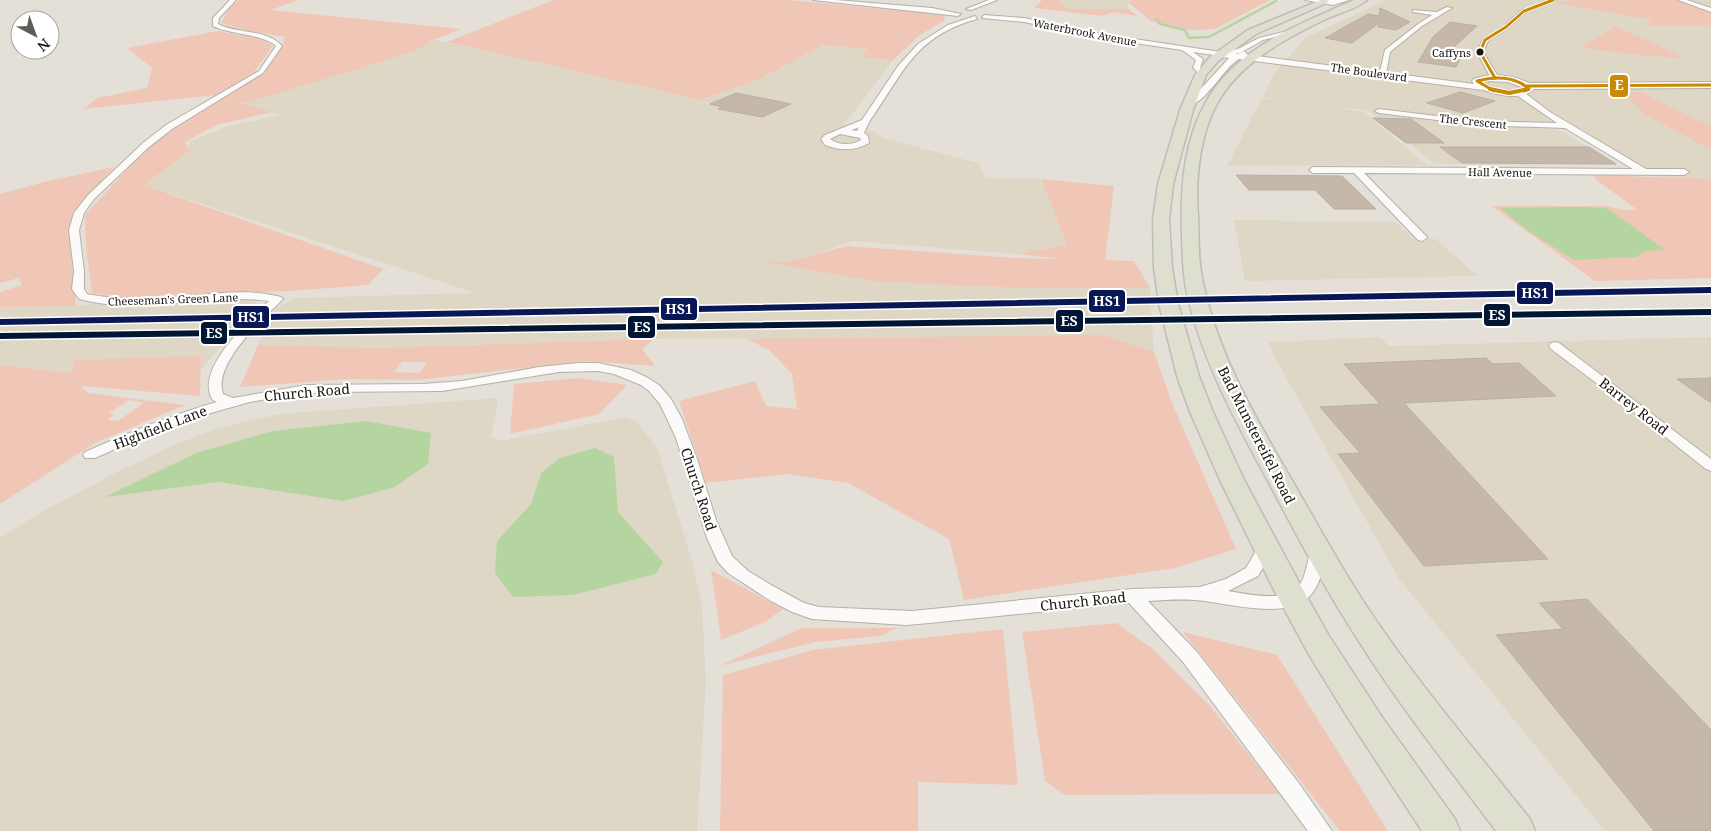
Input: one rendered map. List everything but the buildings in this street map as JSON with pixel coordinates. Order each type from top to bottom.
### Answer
[{"type":"highway","name":"Bad Munstereifel Road","points":[[1362,0],[1332,2],[1296,12],[1253,32],[1228,49],[1201,73],[1193,88],[1190,103],[1171,156],[1165,184],[1161,225],[1162,266],[1169,308],[1182,355],[1207,425],[1266,548],[1293,599],[1350,694],[1442,831]]},
{"type":"highway","name":"Bad Munstereifel Road","points":[[1332,2],[1289,34],[1253,56],[1232,75],[1211,104],[1194,151],[1188,212],[1192,272],[1203,316],[1218,359],[1248,425],[1319,552],[1384,656],[1517,831]]},
{"type":"street","name":"Cheeseman's Green Lane","points":[[232,402],[218,398],[214,382],[218,369],[231,349],[277,299],[250,296],[101,302],[83,297],[78,289],[79,271],[74,230],[79,213],[91,197],[146,145],[169,127],[260,72],[279,46],[269,38],[233,32],[215,25],[216,18],[233,0]]},
{"type":"street","points":[[816,0],[932,10],[986,11]]},
{"type":"street","points":[[956,24],[975,18],[986,11],[994,0]]},
{"type":"street","points":[[1296,12],[1303,3],[1300,0]]},
{"type":"street","points":[[1309,0],[1332,2]]},
{"type":"street","points":[[1495,78],[1480,52],[1485,40],[1506,27],[1524,11],[1553,0]]},
{"type":"street","points":[[1682,0],[1711,10]]},
{"type":"street","points":[[1382,72],[1387,51],[1436,14],[1449,8]]},
{"type":"street","name":"Waterbrook Avenue","points":[[986,11],[1020,20],[1100,36],[1181,49],[1228,49]]},
{"type":"street","points":[[1415,11],[1436,14]]},
{"type":"street","points":[[963,12],[975,18]]},
{"type":"street","points":[[860,134],[865,122],[914,51],[931,38],[956,24],[962,19],[963,12]]},
{"type":"street","points":[[1228,49],[1261,39],[1289,34]]},
{"type":"street","points":[[1289,34],[1278,46],[1280,51],[1308,61]]},
{"type":"street","name":"Waterbrook Avenue","points":[[1150,44],[1228,49]]},
{"type":"street","name":"Waterbrook Avenue","points":[[1168,44],[1228,49]]},
{"type":"street","name":"Waterbrook Avenue","points":[[1181,49],[1200,59],[1196,68],[1201,73]]},
{"type":"street","points":[[1228,49],[1253,56]]},
{"type":"street","points":[[1190,103],[1200,95],[1228,63],[1228,49]]},
{"type":"street","name":"The Boulevard","points":[[1253,56],[1382,72],[1479,80],[1495,78],[1527,86]]},
{"type":"street","name":"The Boulevard","points":[[1253,56],[1308,61],[1518,92]]},
{"type":"street","points":[[1232,75],[1270,66],[1332,67]]},
{"type":"street","points":[[1479,80],[1478,84],[1487,88]]},
{"type":"street","points":[[1518,92],[1527,91],[1529,89],[1527,86],[1711,85]]},
{"type":"street","points":[[1518,92],[1547,114],[1645,172]]},
{"type":"street","name":"The Crescent","points":[[1379,111],[1478,123],[1567,126]]},
{"type":"street","points":[[841,132],[860,134],[865,137],[866,141],[858,145],[838,146],[825,139],[830,135],[865,122]]},
{"type":"street","name":"Hall Avenue","points":[[1312,170],[1684,172]]},
{"type":"street","points":[[1356,170],[1422,238]]},
{"type":"street","name":"Barrey Road","points":[[1555,346],[1616,391],[1711,466]]},
{"type":"street","name":"Church Road","points":[[232,402],[304,390],[460,385],[572,368],[616,370],[634,376],[656,390],[677,423],[706,519],[728,563],[767,591],[808,612],[912,618],[1132,595],[1204,592],[1262,601],[1293,599]]},
{"type":"street","name":"Highfield Lane","points":[[90,455],[134,434],[180,417],[232,402]]},
{"type":"street","name":"Church Road","points":[[1204,592],[1232,583],[1252,572],[1266,548]]},
{"type":"street","points":[[1293,599],[1305,591],[1311,581],[1319,552]]},
{"type":"street","points":[[1132,595],[1190,657],[1292,789],[1321,831]]},
{"type":"shaded area","points":[[239,0],[299,0],[270,10],[461,29],[431,41],[413,52],[246,103],[236,102],[272,112],[216,125],[185,142],[189,151],[144,185],[383,269],[368,285],[290,291],[126,298],[92,293],[86,248],[85,215],[135,161],[171,127],[264,72],[282,48],[285,37],[249,31],[221,23],[230,7]]},
{"type":"shaded area","points":[[553,0],[789,0],[944,15],[945,20],[920,35],[893,60],[861,57],[868,49],[823,45],[760,79],[701,100],[447,42]]},
{"type":"shaded area","points":[[1042,0],[1058,0],[1067,9],[1128,9],[1138,16],[1112,12],[1103,16],[1034,8]]},
{"type":"shaded area","points":[[1058,0],[1132,0],[1128,2],[1128,9],[1067,9]]},
{"type":"shaded area","points":[[1132,0],[1270,0],[1215,29],[1192,30],[1151,21],[1128,2]]},
{"type":"shaded area","points":[[1386,0],[1711,0],[1711,179],[1660,177],[1576,126],[1460,120],[1388,113],[1477,126],[1546,128],[1563,132],[1617,165],[1435,164],[1369,111],[1326,106],[1364,112],[1427,165],[1227,166],[1262,98],[1306,104],[1263,97],[1273,75],[1305,38]]},
{"type":"shaded area","points":[[1570,0],[1676,0],[1711,12],[1711,25],[1647,25],[1652,20],[1556,3]]},
{"type":"shaded area","points":[[1615,26],[1685,58],[1604,51],[1583,46]]},
{"type":"shaded area","points":[[218,31],[264,40],[273,46],[255,71],[225,94],[83,109],[97,98],[147,88],[152,68],[127,48]]},
{"type":"shaded area","points":[[436,40],[702,100],[760,79],[823,45],[869,49],[862,57],[893,60],[844,125],[875,132],[883,138],[978,163],[986,178],[1041,179],[1067,245],[1018,254],[853,241],[806,257],[892,281],[1016,288],[1150,288],[1154,352],[1089,361],[769,350],[748,339],[654,339],[380,348],[258,345],[276,308],[296,298],[476,293],[144,185],[187,151],[189,142],[225,127],[281,115],[228,101]]},
{"type":"shaded area","points":[[1641,92],[1711,126],[1711,150],[1644,114],[1625,93]]},
{"type":"shaded area","points":[[114,167],[73,212],[70,245],[76,306],[0,307],[0,292],[22,285],[19,278],[0,283],[0,194],[44,182]]},
{"type":"shaded area","points":[[1596,175],[1711,179],[1711,278],[1595,281],[1492,206],[1606,206],[1625,210],[1636,209],[1594,178]]},
{"type":"shaded area","points":[[1041,179],[1114,186],[1105,260],[1134,261],[1150,288],[1016,288],[874,281],[764,262],[791,261],[847,246],[1015,258],[1060,259],[1018,254],[1067,245]]},
{"type":"shaded area","points":[[1500,208],[1607,208],[1665,250],[1645,251],[1636,257],[1574,260],[1527,230]]},
{"type":"shaded area","points":[[1234,220],[1395,222],[1413,238],[1436,239],[1477,276],[1245,281]]},
{"type":"shaded area","points":[[255,300],[258,307],[200,370],[72,373],[0,365],[0,307]]},
{"type":"shaded area","points":[[1102,335],[1154,352],[1172,403],[1236,549],[1175,568],[964,600],[949,539],[848,483],[787,474],[706,483],[679,401],[755,381],[766,406],[797,409],[792,374],[769,350],[748,339]]},
{"type":"shaded area","points":[[1380,337],[1389,346],[1711,337],[1711,831],[1605,831],[1399,579],[1268,342]]},
{"type":"shaded area","points":[[654,339],[642,349],[655,366],[585,361],[418,380],[348,379],[240,387],[258,345],[380,348]],"holes":[[[402,362],[426,362],[419,373],[395,372]]]},
{"type":"shaded area","points":[[201,356],[200,396],[81,386],[88,393],[185,405],[95,443],[0,504],[0,365],[72,373],[74,360]],"holes":[[[129,400],[144,403],[118,421],[107,420],[114,415],[109,413]]]},
{"type":"shaded area","points":[[579,378],[627,385],[599,414],[510,434],[514,384]]},
{"type":"shaded area","points":[[496,398],[498,405],[491,436],[502,441],[626,417],[636,421],[657,448],[692,560],[702,606],[706,682],[697,831],[0,831],[0,538],[38,514],[115,473],[172,446],[218,428],[280,414]]},
{"type":"shaded area","points":[[366,421],[431,433],[428,464],[395,487],[343,501],[219,482],[105,497],[196,453],[273,431]]},
{"type":"shaded area","points":[[595,448],[614,457],[618,512],[663,562],[656,574],[573,595],[513,597],[495,573],[497,541],[531,504],[542,472],[560,458]]},
{"type":"shaded area","points":[[711,570],[783,609],[765,622],[721,640]]},
{"type":"shaded area","points":[[1116,623],[1153,649],[1210,706],[1280,794],[1065,795],[1045,781],[1022,632]]},
{"type":"shaded area","points":[[802,628],[897,628],[880,636],[816,642],[719,666]]},
{"type":"shaded area","points":[[1003,629],[1018,785],[918,782],[918,831],[720,831],[723,675],[813,650]]},
{"type":"shaded area","points":[[1183,632],[1277,655],[1388,831],[1340,831]]},
{"type":"waterway","points":[[1156,19],[1160,24],[1185,30],[1189,38],[1209,37],[1276,1]]},
{"type":"transit line","name":"E","points":[[1495,78],[1480,52],[1485,40],[1506,27],[1524,11],[1553,0]]},
{"type":"transit line","name":"E","points":[[1488,78],[1505,78],[1521,83],[1529,89],[1516,93],[1495,91],[1488,89],[1477,81],[1488,78]]},
{"type":"transit line","name":"E","points":[[1527,86],[1711,85]]},
{"type":"transit line","name":"HS1","points":[[0,322],[1711,290]]},
{"type":"transit line","name":"ES","points":[[0,336],[1711,312]]},
{"type":"place","name":"Caffyns","points":[[1480,52]]}]
